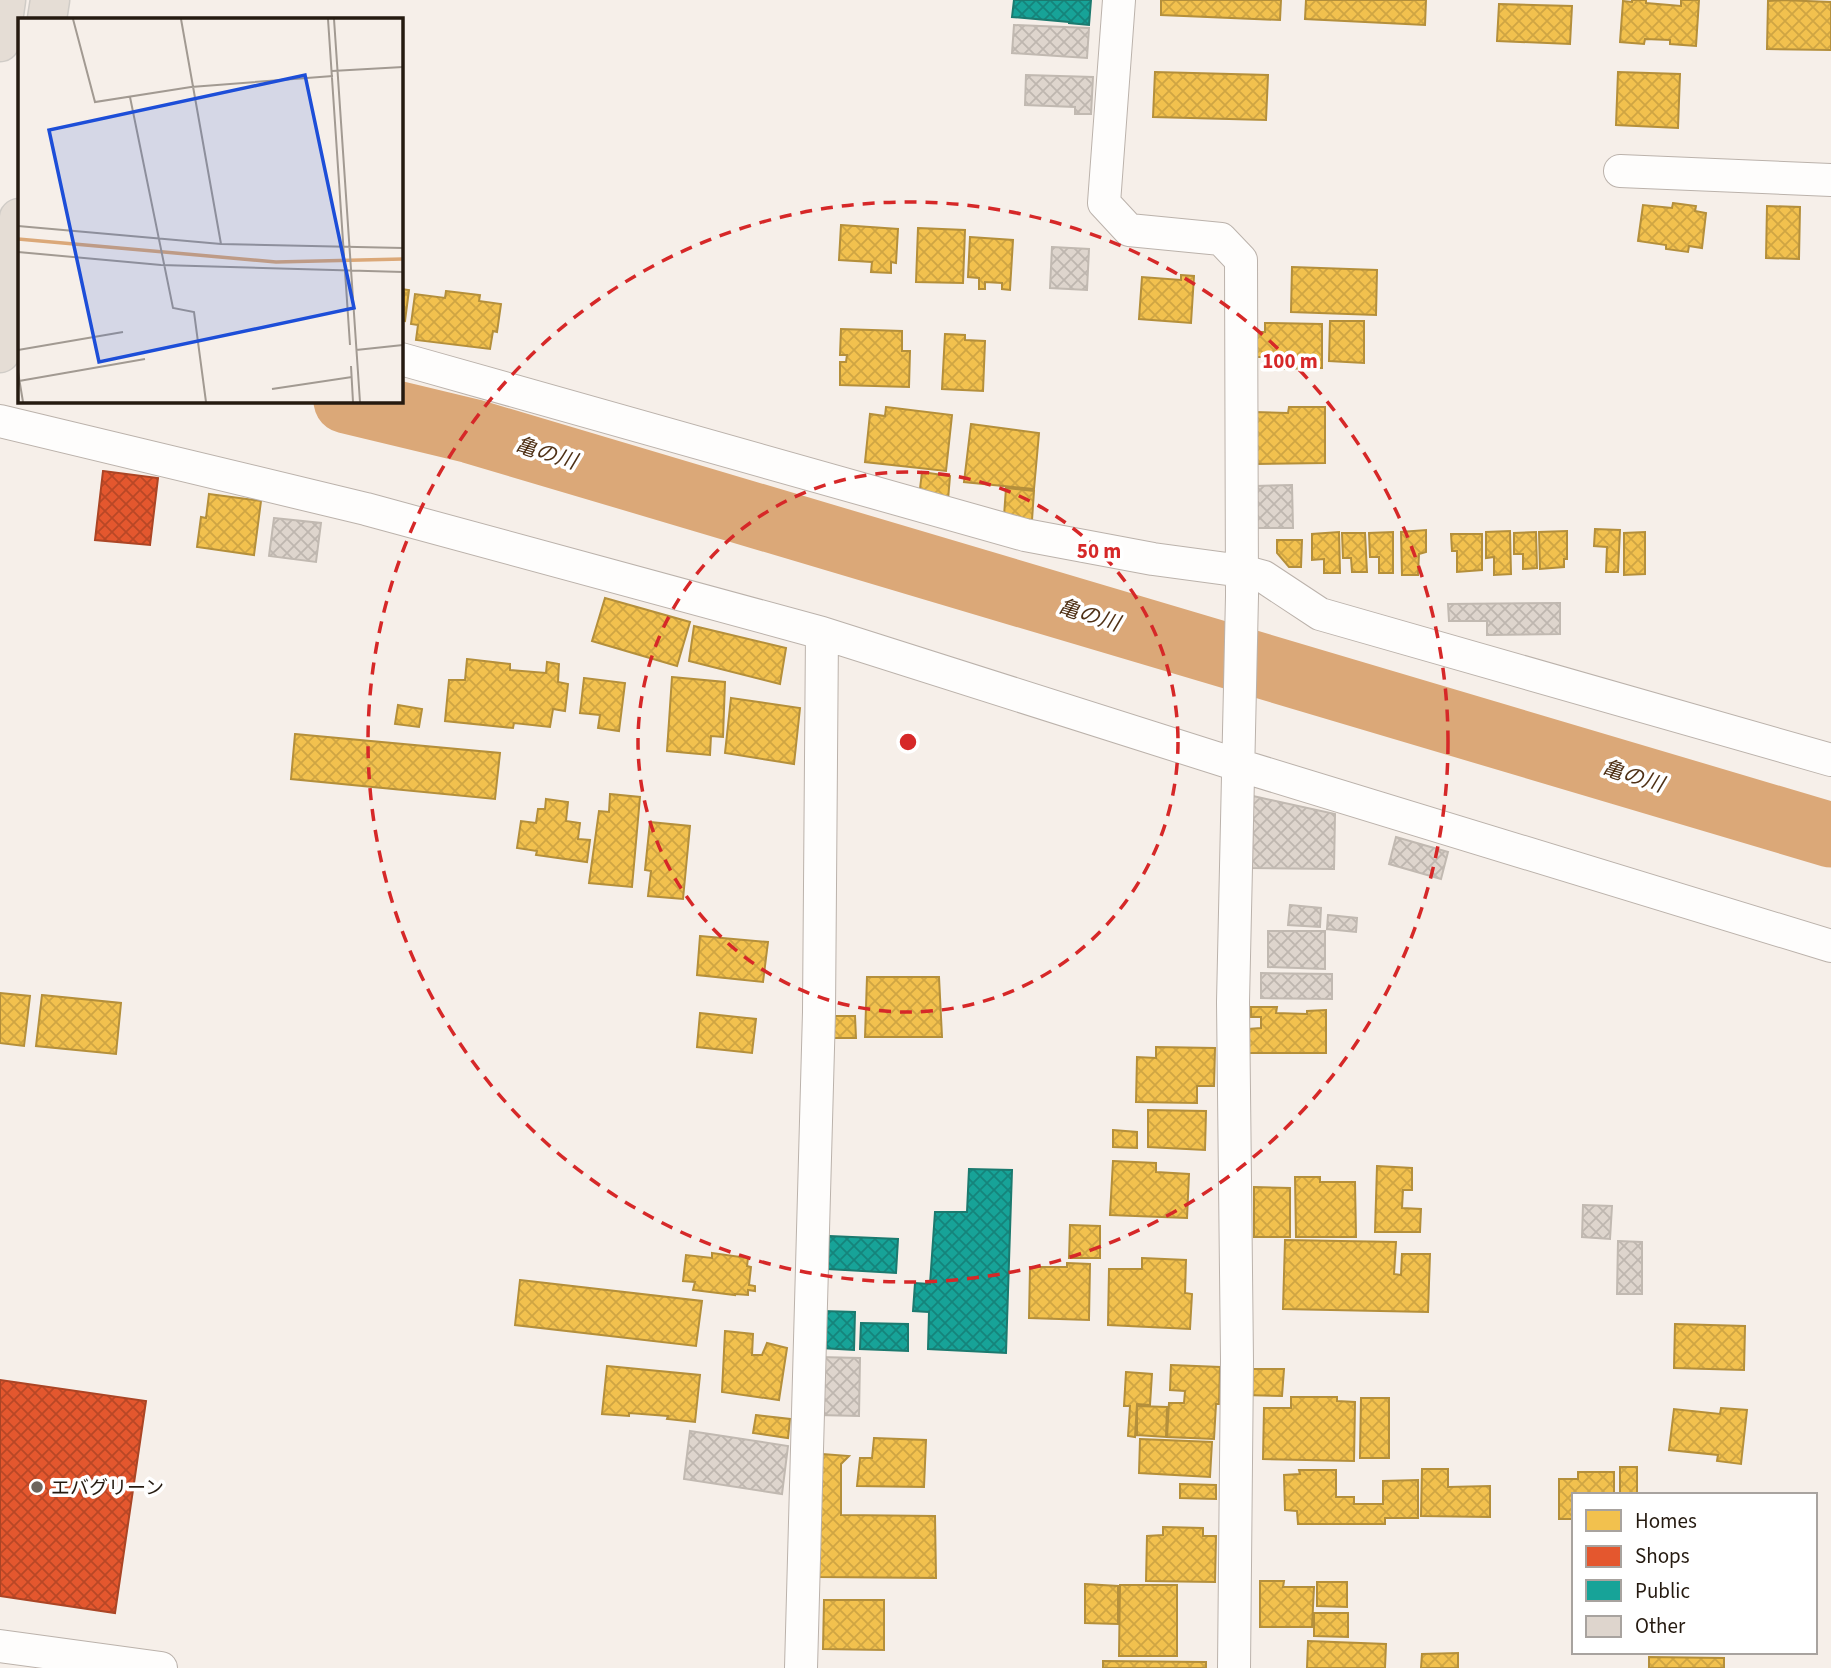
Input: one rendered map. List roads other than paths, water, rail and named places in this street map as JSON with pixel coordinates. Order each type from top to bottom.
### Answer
[{"type":"highway","points":[[0,42],[6,0]]},
{"type":"highway","points":[[47,18],[50,0]]},
{"type":"highway","points":[[0,353],[13,246]]},
{"type":"street","points":[[1119,0],[1104,203],[1129,230],[1221,239],[1241,260],[1242,583],[1233,1002],[1237,1361],[1234,1668]]},
{"type":"street","points":[[1620,171],[1831,180]]},
{"type":"street","points":[[402,359],[1025,536],[1153,559],[1242,583],[1264,577],[1320,614],[1831,760]]},
{"type":"street","points":[[0,421],[366,509],[822,633],[1238,756],[1831,946]]},
{"type":"street","points":[[801,1668],[819,1012],[822,633]]},
{"type":"street","points":[[0,1646],[161,1668]]},
{"type":"waterway","name":"亀の川","points":[[350,402],[471,431],[1831,835]]},
{"type":"place","name":"エバグリーン","points":[[37,1487]]}]
